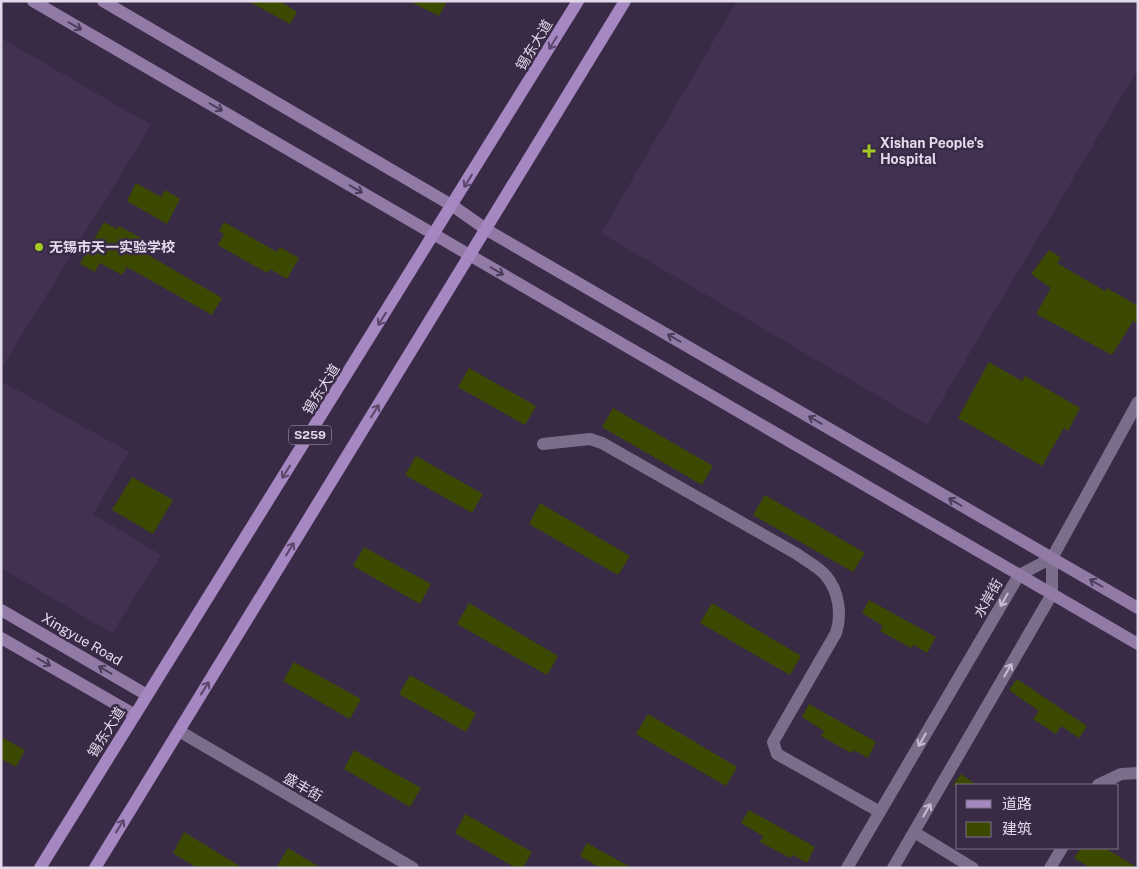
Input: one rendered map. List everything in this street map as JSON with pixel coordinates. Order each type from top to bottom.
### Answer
[{"type":"main road","points":[[33,1],[1138,644]]},
{"type":"main road","points":[[103,1],[453,206],[487,230],[1138,608]]},
{"type":"main road","name":"锡东大道","points":[[40,868],[453,206],[578,1]]},
{"type":"main road","name":"S259","points":[[95,868],[626,1]]},
{"type":"main road","name":"Xingyue Road","points":[[1,610],[148,695]]},
{"type":"main road","points":[[1,638],[135,715]]},
{"type":"street","points":[[894,868],[1052,594],[1052,558],[1138,402]]},
{"type":"street","points":[[544,444],[590,439],[602,443],[797,554],[826,575],[836,593],[840,621],[836,633],[773,742],[777,754],[880,812]]},
{"type":"street","name":"水岸街","points":[[847,868],[1019,575],[1052,558]]},
{"type":"street","name":"盛丰街","points":[[179,731],[406,866]]},
{"type":"street","points":[[1100,784],[1121,774],[1138,773]]},
{"type":"street","points":[[914,832],[973,868]]},
{"type":"street","points":[[1050,868],[1061,849]]},
{"type":"shaded area","name":"Xishan People's Hospital","points":[[737,1],[1138,1],[1138,69],[927,425],[601,233]]},
{"type":"shaded area","name":"无锡市天一实验学校","points":[[1,38],[151,125],[1,369]]},
{"type":"shaded area","points":[[1,381],[129,452],[93,514],[161,555],[112,633],[1,568]]},
{"type":"building","points":[[248,1],[280,1],[297,12],[290,24]]},
{"type":"building","points":[[409,1],[447,1],[439,16]]},
{"type":"building","points":[[136,183],[161,197],[165,190],[180,199],[167,224],[127,201]]},
{"type":"building","points":[[104,222],[117,229],[119,226],[143,239],[138,249],[222,298],[212,315],[127,267],[122,275],[100,263],[95,272],[80,264]]},
{"type":"building","points":[[224,222],[277,252],[280,247],[299,258],[287,279],[270,269],[267,273],[218,245],[224,234],[219,231]]},
{"type":"building","points":[[1049,250],[1061,258],[1057,263],[1105,291],[1107,288],[1138,306],[1138,324],[1133,321],[1112,355],[1036,314],[1051,288],[1031,274]]},
{"type":"building","points":[[989,362],[1022,381],[1025,376],[1080,408],[1068,431],[1064,428],[1042,466],[958,418]]},
{"type":"building","points":[[469,368],[536,406],[525,425],[458,387]]},
{"type":"building","points":[[613,408],[713,466],[702,485],[602,427]]},
{"type":"building","points":[[416,456],[483,494],[472,513],[405,475]]},
{"type":"building","points":[[132,477],[173,500],[153,534],[112,510]]},
{"type":"building","points":[[765,495],[865,553],[853,572],[753,515]]},
{"type":"building","points":[[540,503],[630,556],[618,575],[529,524]]},
{"type":"building","points":[[364,547],[431,584],[420,604],[353,566]]},
{"type":"building","points":[[869,600],[936,637],[927,653],[914,645],[911,648],[880,631],[883,626],[862,613]]},
{"type":"building","points":[[469,603],[558,656],[547,675],[457,624]]},
{"type":"building","points":[[712,603],[801,656],[790,675],[700,623]]},
{"type":"building","points":[[294,662],[361,699],[350,719],[283,681]]},
{"type":"building","points":[[410,675],[476,713],[466,732],[399,694]]},
{"type":"building","points":[[1017,679],[1087,726],[1079,738],[1061,726],[1056,734],[1033,719],[1039,711],[1009,690]]},
{"type":"building","points":[[809,704],[876,742],[868,758],[854,750],[851,753],[821,736],[824,731],[802,717]]},
{"type":"building","points":[[648,714],[737,767],[726,786],[636,734]]},
{"type":"building","points":[[1,737],[25,750],[16,767],[1,759]]},
{"type":"building","points":[[354,750],[421,788],[410,807],[344,769]]},
{"type":"building","points":[[961,774],[976,784],[956,784],[953,785]]},
{"type":"building","points":[[749,810],[815,847],[807,863],[793,855],[790,858],[760,842],[763,836],[741,823]]},
{"type":"building","points":[[465,814],[532,852],[523,868],[516,868],[455,833]]},
{"type":"building","points":[[184,832],[243,868],[197,868],[173,853]]},
{"type":"building","points":[[587,843],[632,868],[600,868],[580,856]]},
{"type":"building","points":[[288,848],[321,868],[276,868]]},
{"type":"building","points":[[1080,849],[1107,849],[1138,868],[1091,868],[1074,858]]},
{"type":"place","name":"Xishan People's Hospital","points":[[869,151]]},
{"type":"place","name":"无锡市天一实验学校","points":[[39,247]]}]
